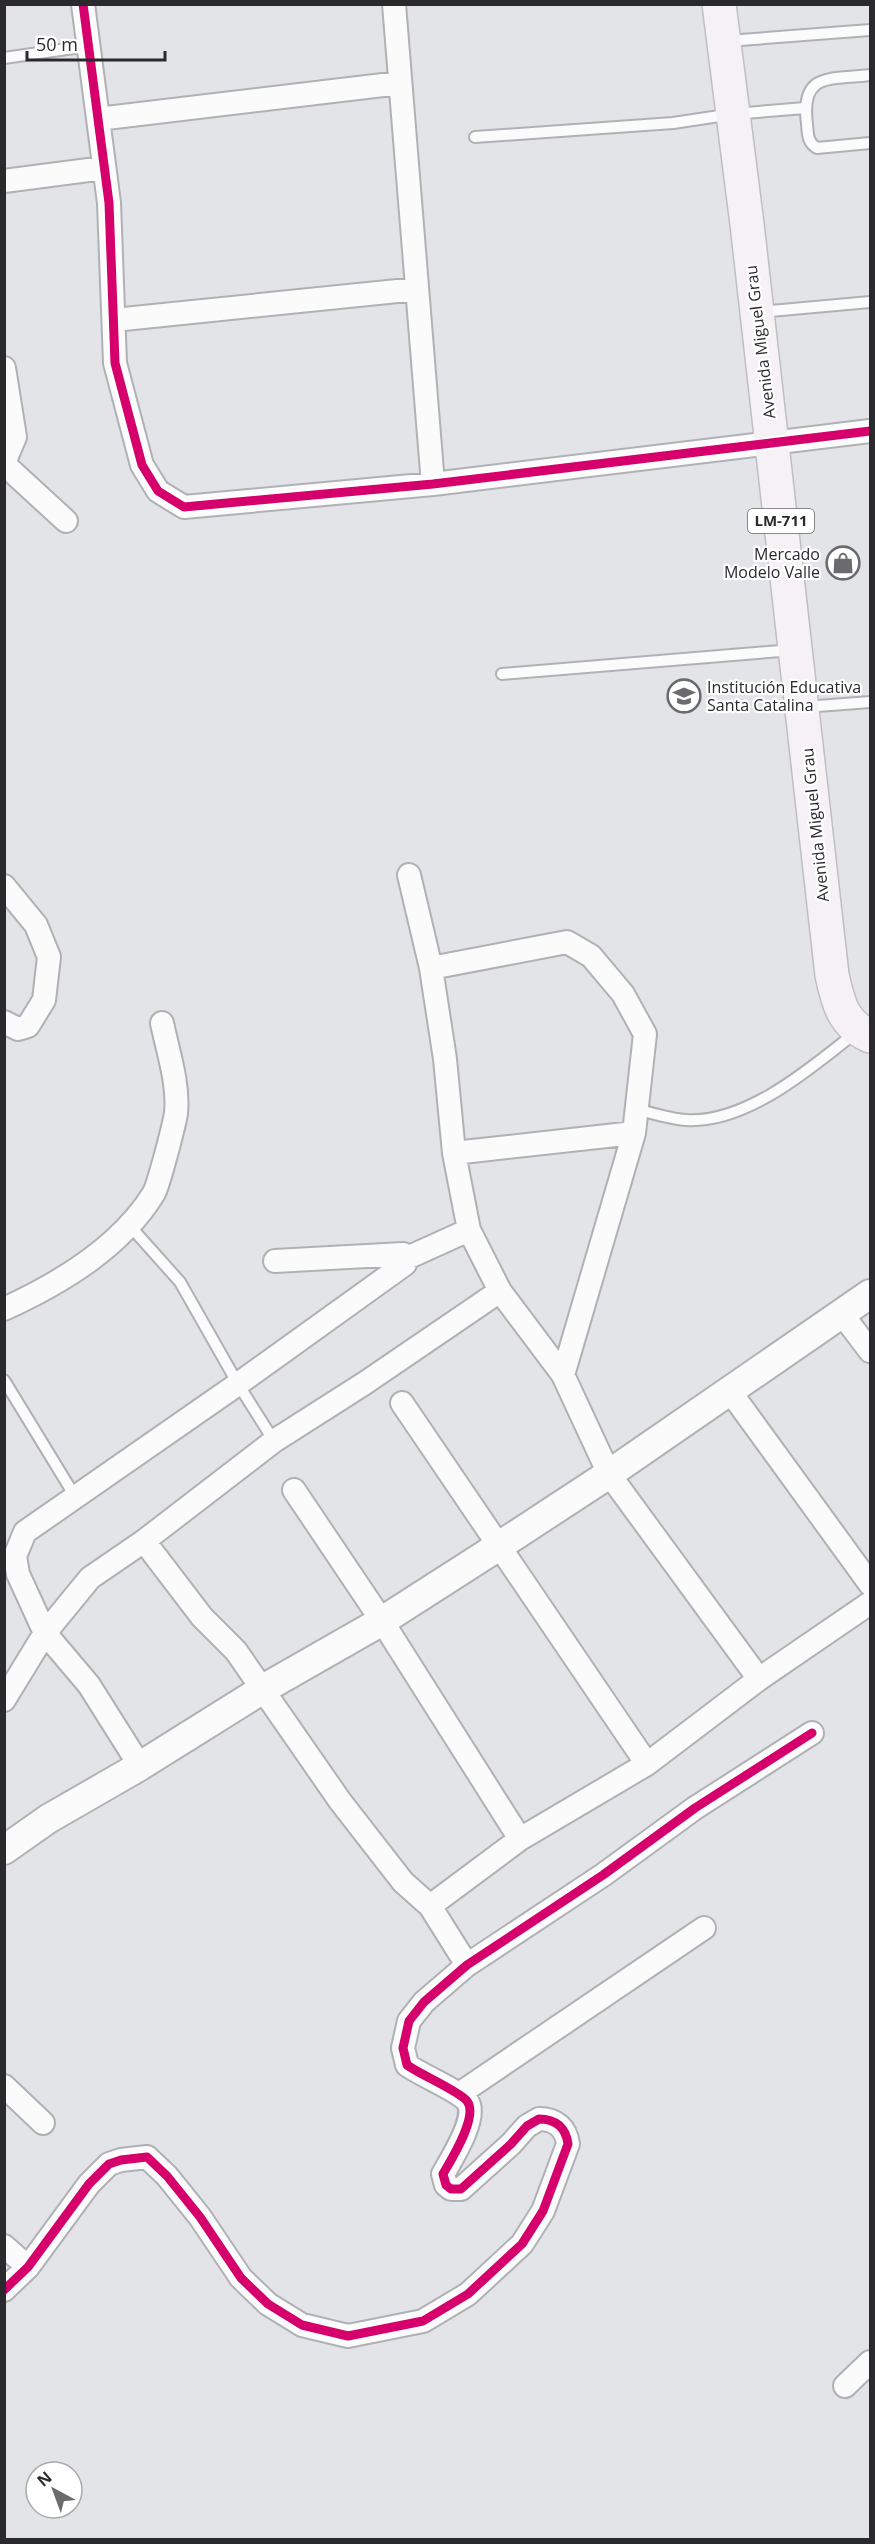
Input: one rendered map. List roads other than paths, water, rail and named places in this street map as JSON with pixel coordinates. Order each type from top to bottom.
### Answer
[{"type":"main road","name":"Avenida Miguel Grau","points":[[719,4],[803,707],[832,975],[839,1005],[847,1021],[864,1033]]},
{"type":"street","points":[[82,4],[109,203],[115,363],[142,465],[158,490],[184,507],[433,484],[870,431]]},
{"type":"street","points":[[394,4],[433,484]]},
{"type":"street","points":[[98,119],[400,83]]},
{"type":"street","points":[[4,181],[104,168]]},
{"type":"street","points":[[114,320],[417,288]]},
{"type":"street","points":[[4,368],[15,437],[4,464],[66,521]]},
{"type":"street","points":[[409,875],[431,968],[454,1153],[468,1230],[500,1291],[563,1375],[609,1474],[759,1679]]},
{"type":"street","points":[[4,886],[36,925],[49,957],[45,1000],[28,1026],[18,1029],[4,1022]]},
{"type":"street","points":[[431,968],[567,942],[591,956],[623,994],[645,1034],[634,1133],[563,1375]]},
{"type":"street","points":[[4,1309],[83,1266],[130,1226],[155,1191],[176,1113],[175,1087],[162,1023]]},
{"type":"street","points":[[454,1153],[634,1133]]},
{"type":"street","points":[[140,1766],[89,1685],[45,1633],[18,1574],[15,1556],[25,1532],[238,1384],[405,1263],[407,1258],[468,1230]]},
{"type":"street","points":[[275,1261],[403,1254],[407,1258]]},
{"type":"street","points":[[4,1700],[45,1633],[90,1578],[274,1442],[500,1291]]},
{"type":"street","points":[[4,1850],[48,1819],[140,1766],[263,1689],[382,1621],[499,1546],[609,1474],[870,1294]]},
{"type":"street","points":[[842,1314],[870,1351]]},
{"type":"street","points":[[729,1390],[870,1584]]},
{"type":"street","points":[[402,1403],[647,1764]]},
{"type":"street","points":[[294,1490],[382,1621],[520,1839]]},
{"type":"street","points":[[144,1540],[202,1617],[236,1652],[340,1801],[403,1882],[430,1906],[467,1965]]},
{"type":"street","points":[[430,1906],[520,1839],[647,1764],[759,1679],[870,1603]]},
{"type":"street","points":[[4,2290],[28,2267],[89,2184],[109,2164],[147,2157],[167,2176],[200,2217],[241,2278],[268,2304],[302,2325],[348,2336],[423,2321],[468,2294],[522,2244],[543,2211],[568,2144],[567,2134],[556,2122],[539,2119],[527,2126],[511,2144],[461,2189],[451,2189],[446,2185],[443,2174],[471,2115],[467,2102],[459,2094],[423,2076],[407,2065],[403,2048],[409,2021],[424,2002],[467,1965],[603,1875],[695,1808],[812,1733]]},
{"type":"street","points":[[459,2094],[704,1928]]},
{"type":"street","points":[[4,2086],[43,2123]]},
{"type":"street","points":[[4,2246],[28,2267]]},
{"type":"street","points":[[845,2386],[870,2362]]},
{"type":"lane","points":[[724,42],[870,30]]},
{"type":"lane","points":[[4,58],[88,46]]},
{"type":"lane","points":[[870,75],[819,82],[809,90],[805,108],[809,141],[817,148],[870,143]]},
{"type":"lane","points":[[475,137],[673,123],[733,114],[805,108]]},
{"type":"lane","points":[[757,312],[870,302]]},
{"type":"lane","points":[[502,674],[796,650]]},
{"type":"lane","points":[[803,707],[870,702]]},
{"type":"lane","points":[[636,1109],[686,1120],[720,1118],[796,1080],[864,1033]]},
{"type":"lane","points":[[130,1226],[180,1282],[274,1442]]},
{"type":"lane","points":[[4,1380],[76,1498]]},
{"type":"place","name":"Mercado Modelo Valle","points":[[843,563]]},
{"type":"place","name":"Institución Educativa Santa Catalina","points":[[684,696]]}]
